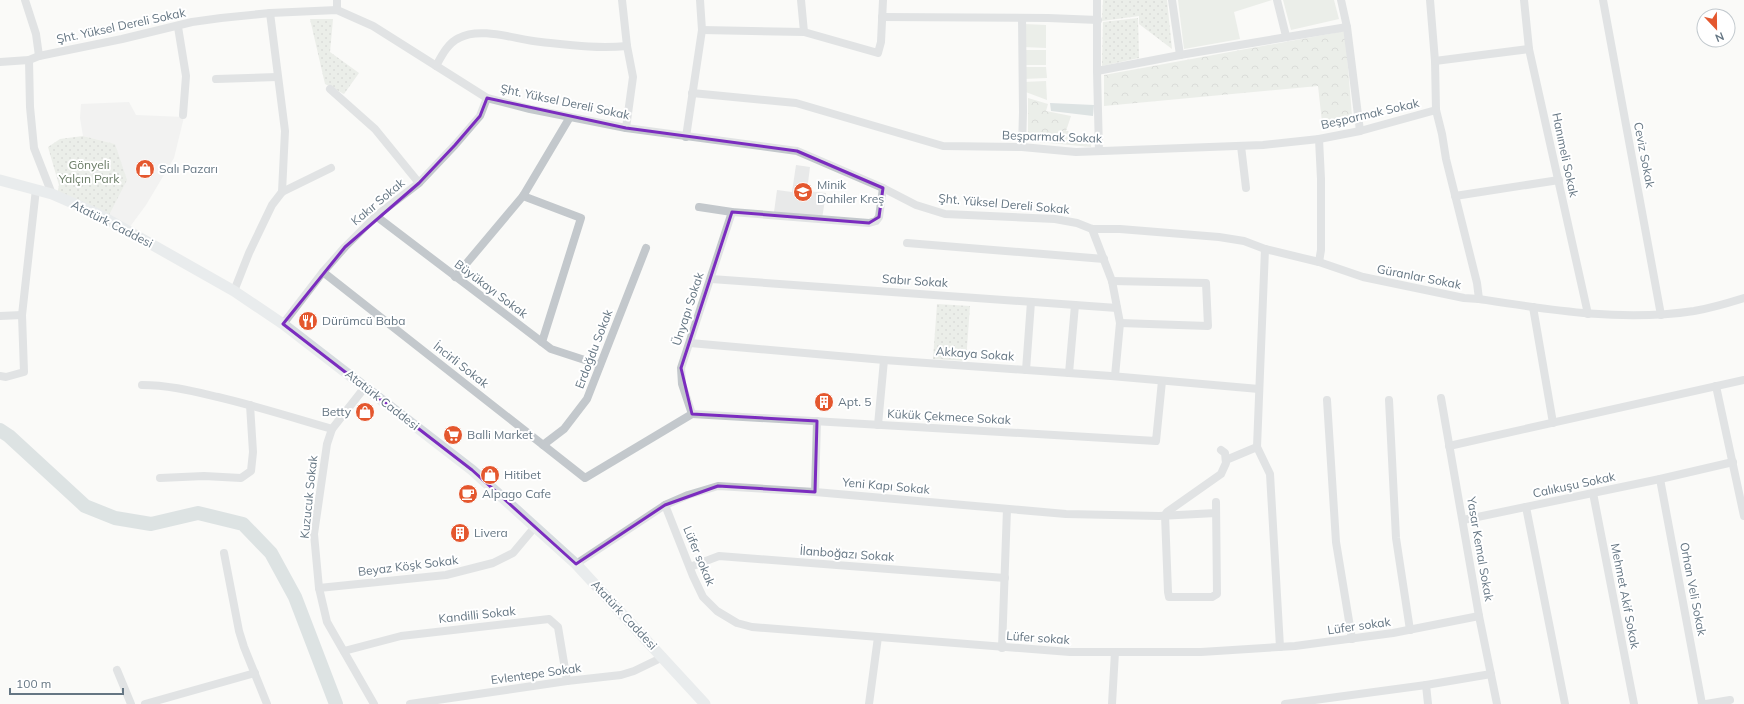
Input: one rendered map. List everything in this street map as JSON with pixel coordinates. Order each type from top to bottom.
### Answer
[{"type":"main road","name":"Atatürk Caddesi","points":[[0,180],[52,194],[98,214],[234,291],[283,324],[472,470],[534,528],[576,564],[705,704]]},
{"type":"street","points":[[25,0],[36,34],[39,56]]},
{"type":"street","points":[[337,0],[337,10]]},
{"type":"street","points":[[622,0],[627,46],[633,77],[626,128]]},
{"type":"street","points":[[686,137],[702,30],[700,0]]},
{"type":"street","points":[[801,0],[804,32]]},
{"type":"street","points":[[702,30],[804,32],[878,53],[882,42],[883,0]]},
{"type":"street","points":[[1097,0],[1099,151]]},
{"type":"street","points":[[1172,0],[1180,55]]},
{"type":"street","points":[[1277,0],[1286,36]]},
{"type":"street","points":[[1341,0],[1347,27],[1360,131]]},
{"type":"street","points":[[1430,0],[1435,61],[1436,110],[1455,196],[1477,283],[1479,299]]},
{"type":"street","name":"Hanımeli Sokak","points":[[1524,0],[1529,49],[1588,314]]},
{"type":"street","name":"Ceviz Sokak","points":[[1603,0],[1662,315]]},
{"type":"street","name":"Şht. Yüksel Dereli Sokak","points":[[0,62],[29,60],[39,56],[178,27],[192,22],[270,13],[337,10],[372,26],[487,98],[570,118],[626,128],[797,152],[883,188],[916,205],[945,214],[1055,219],[1092,229]]},
{"type":"street","points":[[270,13],[284,131],[282,192]]},
{"type":"street","points":[[882,17],[1098,20]]},
{"type":"street","points":[[1022,18],[1024,112],[1022,147]]},
{"type":"street","points":[[178,27],[186,76],[183,115]]},
{"type":"street","points":[[1097,72],[1180,55],[1286,36],[1347,27]]},
{"type":"street","points":[[436,66],[447,48],[458,38],[470,34],[488,34],[539,42],[606,48],[627,46]]},
{"type":"street","points":[[1435,61],[1529,49]]},
{"type":"street","points":[[29,60],[30,106],[34,148],[52,194]]},
{"type":"street","points":[[216,79],[277,77]]},
{"type":"street","points":[[330,89],[375,129],[419,183]]},
{"type":"street","name":"Beşparmak Sokak","points":[[692,93],[796,104],[943,146],[1022,147],[1076,152],[1263,145],[1319,139],[1360,131],[1436,110]]},
{"type":"street","name":"Kakır Sokak","points":[[283,324],[322,272],[345,247],[376,216],[419,183],[455,145],[480,116],[487,98]]},
{"type":"street","points":[[455,277],[523,196],[570,118]]},
{"type":"street","points":[[1319,139],[1321,250],[1319,262]]},
{"type":"street","points":[[1241,146],[1246,188]]},
{"type":"street","points":[[234,291],[249,253],[272,205],[282,192],[331,168]]},
{"type":"street","points":[[1455,196],[1559,180]]},
{"type":"street","points":[[699,207],[732,212],[869,223],[876,221],[879,217],[883,188]]},
{"type":"street","points":[[0,376],[6,377],[24,372],[22,315],[36,189]]},
{"type":"street","points":[[523,196],[581,218],[542,342]]},
{"type":"street","name":"Ünyapı Sokak","points":[[692,414],[682,384],[680,368],[690,343],[732,212]]},
{"type":"street","name":"Büyükayı Sokak","points":[[376,216],[551,349],[600,365]]},
{"type":"street","points":[[1092,229],[1112,281],[1120,323],[1115,376]]},
{"type":"street","name":"Güranlar Sokak","points":[[1092,229],[1120,229],[1219,237],[1244,241],[1265,249],[1319,262],[1363,278],[1464,298],[1588,314],[1622,316],[1662,315],[1695,311],[1744,298]]},
{"type":"street","points":[[907,243],[1104,259]]},
{"type":"street","name":"Erdoğdu Sokak","points":[[543,445],[564,429],[587,400],[646,248]]},
{"type":"street","points":[[1265,249],[1257,447],[1270,474],[1280,647]]},
{"type":"street","name":"İncirli Sokak","points":[[322,272],[585,478],[692,414]]},
{"type":"street","name":"Sabır Sokak","points":[[711,279],[1117,308]]},
{"type":"street","points":[[1112,281],[1206,283],[1208,326],[1120,323]]},
{"type":"street","points":[[1026,370],[1031,302]]},
{"type":"street","points":[[1069,373],[1075,305]]},
{"type":"street","points":[[1533,307],[1553,423]]},
{"type":"street","points":[[0,316],[22,315]]},
{"type":"street","name":"Akkaya Sokak","points":[[690,343],[884,360],[1115,376],[1259,389]]},
{"type":"street","points":[[878,425],[884,360]]},
{"type":"street","points":[[1449,446],[1744,380]]},
{"type":"street","name":"Kükük Çekmece Sokak","points":[[692,414],[1156,441],[1162,381]]},
{"type":"street","points":[[142,385],[163,385],[250,404],[332,429]]},
{"type":"street","points":[[1716,386],[1744,516]]},
{"type":"street","name":"Kuzucuk Sokak","points":[[365,387],[332,429],[327,444],[314,534],[319,588],[327,622],[374,704]]},
{"type":"street","name":"Yasar Kemal Sokak","points":[[1441,398],[1479,616],[1497,704]]},
{"type":"street","points":[[1327,400],[1336,542],[1352,639]]},
{"type":"street","points":[[1388,400],[1396,538],[1410,630]]},
{"type":"street","points":[[160,478],[204,476],[241,478],[251,470],[253,452],[250,404]]},
{"type":"street","points":[[815,492],[818,421]]},
{"type":"street","points":[[1226,460],[1257,447]]},
{"type":"street","points":[[1216,502],[1217,594],[1212,597],[1169,597],[1165,515],[1221,474],[1225,467],[1226,460],[1225,453],[1221,450]]},
{"type":"street","name":"Calıkuşu Sokak","points":[[1463,520],[1660,479],[1733,462]]},
{"type":"street","name":"Orhan Veli Sokak","points":[[1660,479],[1702,704]]},
{"type":"street","name":"Yeni Kapı Sokak","points":[[576,564],[665,505],[688,495],[718,486],[815,492],[1066,514],[1165,515],[1216,513]]},
{"type":"street","name":"Mehmet Akif Sokak","points":[[1593,493],[1634,704]]},
{"type":"street","name":"Lüfer sokak","points":[[665,505],[703,597],[718,611],[738,623],[752,627],[1002,648],[1070,652],[1201,652],[1280,647],[1352,639],[1410,630],[1479,616]]},
{"type":"street","points":[[1526,507],[1565,704]]},
{"type":"street","points":[[1002,648],[1007,509]]},
{"type":"street","name":"Beyaz Köşk Sokak","points":[[319,588],[446,576],[493,563],[513,553],[534,528]]},
{"type":"street","points":[[224,553],[239,632],[267,704]]},
{"type":"street","name":"İlanboğazı Sokak","points":[[690,567],[719,556],[1005,578]]},
{"type":"street","name":"Kandilli Sokak","points":[[344,651],[401,636],[549,619],[558,626],[567,681]]},
{"type":"street","points":[[869,704],[878,637]]},
{"type":"street","points":[[1112,704],[1115,652]]},
{"type":"street","name":"Evlentepe Sokak","points":[[410,704],[567,681],[621,675],[634,672],[663,657]]},
{"type":"street","points":[[117,670],[131,704]]},
{"type":"street","points":[[145,704],[255,673]]},
{"type":"street","points":[[1285,704],[1426,685],[1491,674]]},
{"type":"street","points":[[1426,685],[1428,704]]},
{"type":"street","points":[[1706,704],[1730,700]]},
{"type":"highlighted area","points":[[487,98],[626,128],[797,151],[883,188],[879,217],[869,223],[732,212],[681,368],[692,414],[817,421],[815,492],[718,486],[665,505],[576,564],[472,470],[283,324],[345,247],[419,183],[455,145],[480,116]]},
{"type":"shaded area","name":"Salı Pazarı","points":[[129,102],[136,115],[184,117],[174,158],[146,205],[129,228],[109,215],[115,144],[83,136],[80,118],[81,104]]},
{"type":"shaded area","points":[[1050,103],[1094,105],[1093,116],[1051,111]]},
{"type":"shaded area","name":"Minik Dahiler Kreş","points":[[796,165],[810,167],[807,191],[826,193],[822,219],[774,212],[777,190],[792,192]]},
{"type":"green space","points":[[1103,0],[1167,0],[1172,49],[1139,24],[1139,16],[1102,21]]},
{"type":"green space","points":[[1178,0],[1272,0],[1234,12],[1240,39],[1184,49]]},
{"type":"green space","points":[[1283,0],[1334,0],[1339,19],[1291,30]]},
{"type":"green space","points":[[1138,18],[1139,58],[1102,66],[1103,22]]},
{"type":"green space","points":[[310,19],[333,19],[330,52],[359,73],[344,94],[325,84]]},
{"type":"green space","points":[[1024,24],[1046,25],[1046,48],[1023,47]]},
{"type":"green space","points":[[1345,31],[1352,116],[1322,122],[1318,86],[1104,106],[1104,75]]},
{"type":"green space","points":[[1023,50],[1046,50],[1046,65],[1024,65]]},
{"type":"green space","points":[[1023,67],[1046,67],[1047,78],[1023,79]]},
{"type":"green space","points":[[1046,81],[1047,100],[1023,91],[1023,82]]},
{"type":"green space","points":[[1028,98],[1048,104],[1046,111],[1071,116],[1066,131],[1092,138],[1091,147],[1028,141]]},
{"type":"green space","name":"Gönyeli Yalçın Park","points":[[83,136],[115,144],[127,180],[109,215],[57,195],[59,185],[48,147],[60,139]]},
{"type":"green space","points":[[937,304],[970,306],[966,361],[933,359]]},
{"type":"waterway","points":[[0,430],[9,436],[85,506],[115,518],[151,524],[198,513],[243,524],[271,553],[295,597],[336,704]]},
{"type":"place","name":"Salı Pazarı","points":[[145,169]]},
{"type":"place","name":"Minik Dahiler Kreş","points":[[803,192]]},
{"type":"place","name":"Dürümcü Baba","points":[[308,321]]},
{"type":"place","name":"Apt. 5","points":[[824,402]]},
{"type":"place","name":"Betty","points":[[365,412]]},
{"type":"place","name":"Balli Market","points":[[453,435]]},
{"type":"place","name":"Hitibet","points":[[490,475]]},
{"type":"place","name":"Alpago Cafe","points":[[468,494]]},
{"type":"place","name":"Livera","points":[[460,533]]}]
